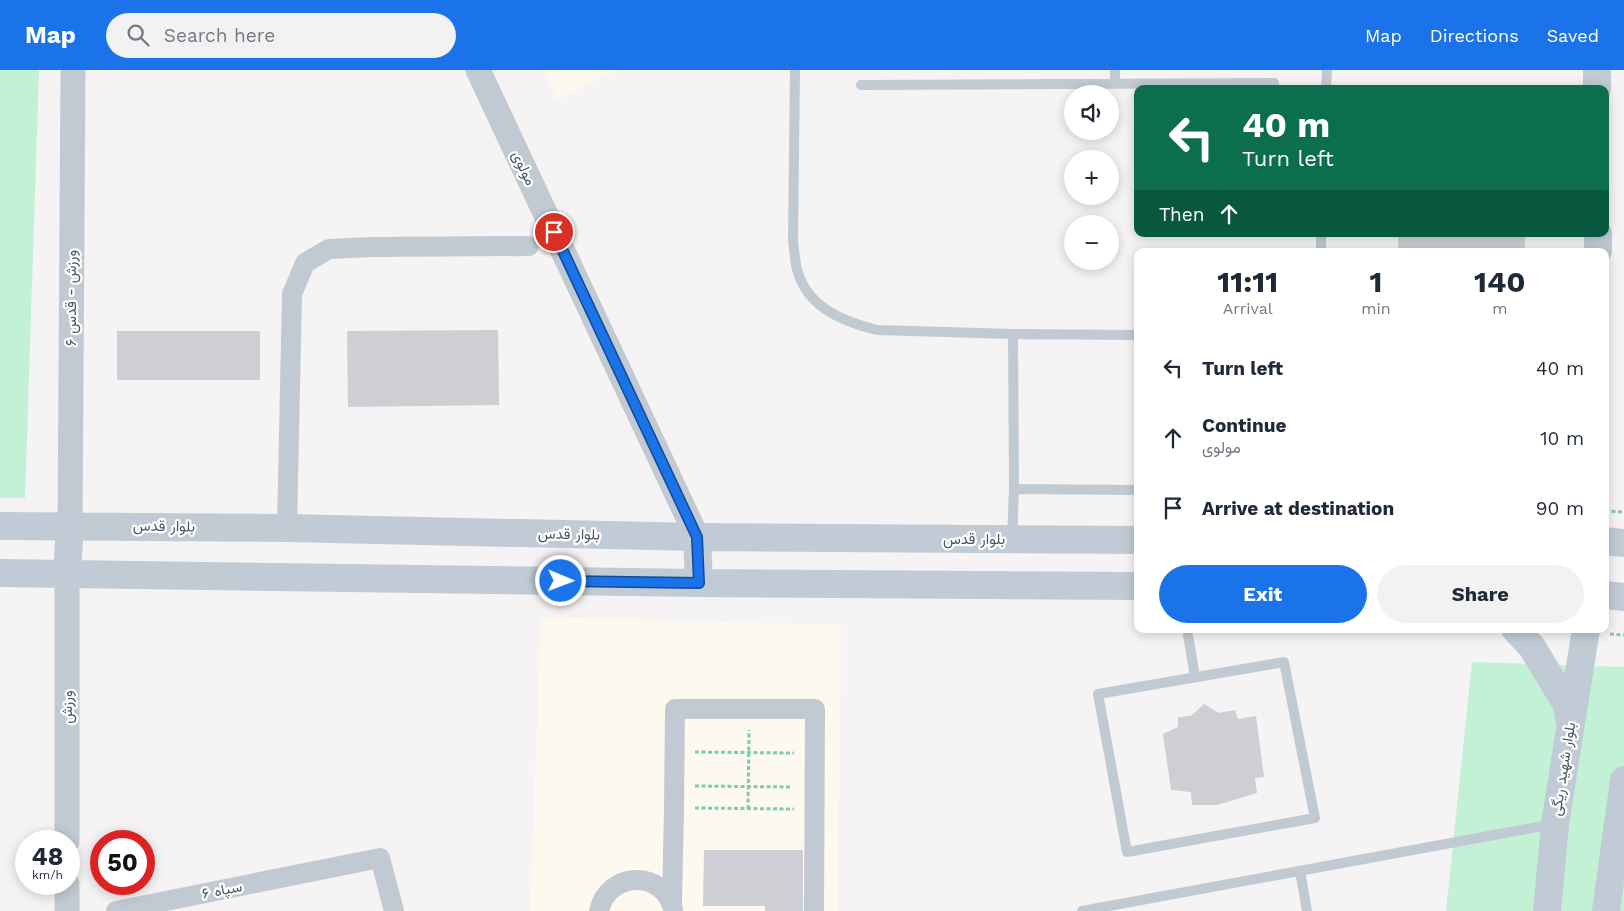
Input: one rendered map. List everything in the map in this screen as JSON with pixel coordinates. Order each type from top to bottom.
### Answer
[{"type":"main road","points":[[1597,70],[1597,85]]},
{"type":"main road","name":"بلوار قدس","points":[[0,526],[288,528],[697,537],[1134,540]]},
{"type":"main road","points":[[67,573],[70,526]]},
{"type":"main road","points":[[697,537],[699,583]]},
{"type":"main road","points":[[1609,541],[1624,543]]},
{"type":"main road","points":[[0,572],[699,583],[1134,586]]},
{"type":"main road","points":[[1609,595],[1624,597]]},
{"type":"main road","points":[[1519,633],[1532,647],[1567,705],[1570,724]]},
{"type":"main road","name":"بلوار شهید ریگی","points":[[1547,911],[1555,824],[1585,633]]},
{"type":"main road","points":[[1606,911],[1624,780]]},
{"type":"street","name":"ورزش - قدس ۶","points":[[70,526],[73,70]]},
{"type":"street","name":"مولوی","points":[[478,70],[697,537]]},
{"type":"street","points":[[288,528],[292,294],[304,263],[329,249],[529,246]]},
{"type":"street","name":"ورزش","points":[[67,573],[67,830]]},
{"type":"street","points":[[673,907],[675,709],[815,709],[814,911]]},
{"type":"street","name":"سپاه ۶","points":[[116,911],[380,858],[394,911]]},
{"type":"street","points":[[599,911],[604,898],[611,889],[621,882],[633,880],[645,880],[656,885],[665,892],[673,907]]},
{"type":"street","points":[[67,895],[67,911]]},
{"type":"lane","points":[[795,70],[793,241],[796,266],[803,284],[819,305],[837,317],[877,330],[1134,335]]},
{"type":"lane","points":[[1115,70],[1115,84]]},
{"type":"lane","points":[[1326,70],[1326,85]]},
{"type":"lane","points":[[861,85],[1274,83]]},
{"type":"lane","points":[[1012,540],[1014,488],[1013,334]]},
{"type":"lane","points":[[1014,488],[1134,490]]},
{"type":"lane","points":[[1188,633],[1195,677]]},
{"type":"lane","points":[[1284,662],[1315,818],[1127,852],[1098,694],[1195,677],[1284,662]]},
{"type":"lane","points":[[1082,911],[1555,824]]},
{"type":"lane","points":[[1300,871],[1307,911]]},
{"type":"path","points":[[1609,511],[1624,512]]},
{"type":"path","points":[[748,709],[748,808]]},
{"type":"path","points":[[675,752],[815,753]]},
{"type":"path","points":[[674,786],[815,788]]},
{"type":"path","points":[[674,808],[815,809]]},
{"type":"shaded area","points":[[543,70],[616,70],[557,100]]},
{"type":"shaded area","points":[[541,617],[841,625],[838,911],[530,911]]},
{"type":"green space","points":[[0,70],[39,70],[25,498],[0,498]]},
{"type":"green space","points":[[1472,662],[1624,667],[1624,911],[1446,911]]},
{"type":"building","points":[[1398,237],[1525,237],[1525,248],[1398,248]]},
{"type":"building","points":[[498,330],[499,405],[348,407],[347,331]]},
{"type":"building","points":[[117,331],[260,331],[260,380],[117,380]]},
{"type":"building","points":[[1204,704],[1219,713],[1235,710],[1238,719],[1256,716],[1264,777],[1255,778],[1257,793],[1217,805],[1192,805],[1191,792],[1171,790],[1163,734],[1178,727],[1178,717],[1191,716]]},
{"type":"building","points":[[704,850],[803,850],[803,911],[765,911],[765,906],[703,906]]},
{"type":"route","points":[[554,232],[697,537],[699,583],[561,581]]}]
